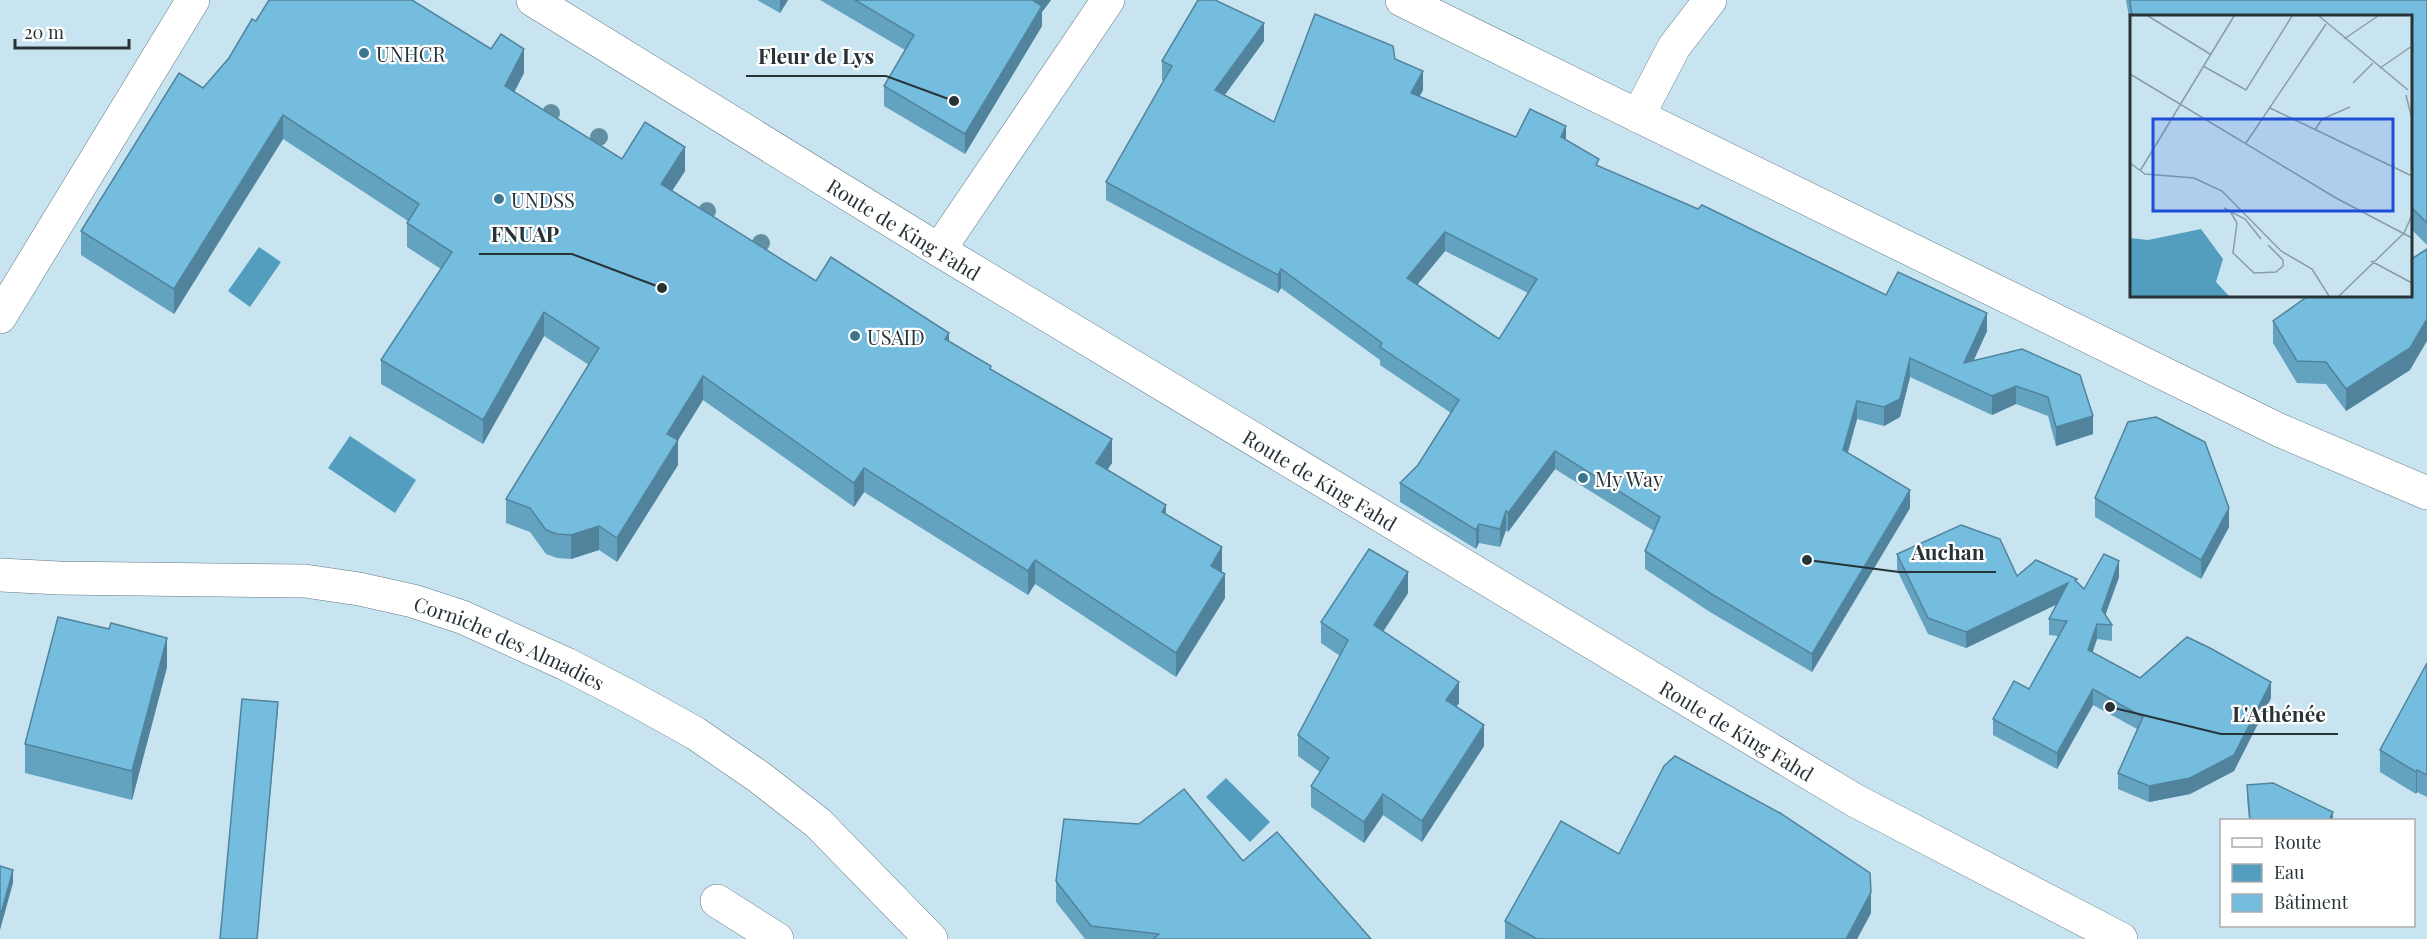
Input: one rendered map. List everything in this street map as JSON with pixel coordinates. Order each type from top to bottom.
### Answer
[{"type":"street","points":[[0,317],[193,0]]},
{"type":"street","name":"Route de King Fahd","points":[[533,0],[939,250],[1856,801],[2121,939]]},
{"type":"street","points":[[939,250],[1108,0]]},
{"type":"street","points":[[1402,0],[2279,430],[2427,493]]},
{"type":"street","points":[[1638,116],[1674,47],[1710,0]]},
{"type":"street","name":"Corniche des Almadies","points":[[0,575],[59,578],[305,581],[359,589],[413,601],[462,617],[566,663],[695,733],[759,777],[818,823],[931,939]]},
{"type":"street","points":[[717,901],[763,936]]},
{"type":"water","points":[[259,247],[281,262],[250,307],[228,291]]},
{"type":"water","points":[[350,436],[416,480],[395,513],[328,468]]},
{"type":"water","points":[[1226,778],[1270,822],[1250,842],[1206,797]]},
{"type":"building","points":[[269,0],[412,0],[491,49],[501,34],[524,49],[505,86],[622,159],[645,122],[685,147],[661,184],[816,281],[831,257],[949,333],[945,339],[991,366],[990,369],[1112,439],[1096,463],[1166,505],[1162,512],[1222,547],[1211,566],[1225,574],[1176,653],[1035,560],[1028,571],[864,468],[854,483],[703,376],[667,434],[678,440],[617,538],[599,526],[571,535],[546,530],[530,508],[506,499],[599,348],[544,312],[483,420],[381,360],[452,252],[407,223],[419,204],[283,115],[174,289],[81,231],[179,73],[203,88],[229,58],[252,19],[256,21]]},
{"type":"building","points":[[855,0],[1035,0],[1042,6],[965,134],[884,86],[914,35]]},
{"type":"building","points":[[1198,0],[1215,0],[1264,23],[1215,90],[1274,122],[1315,14],[1393,46],[1395,59],[1423,71],[1411,93],[1516,137],[1530,109],[1566,126],[1561,137],[1599,159],[1596,165],[1698,209],[1702,205],[1886,295],[1898,272],[1987,313],[1964,363],[2022,349],[2080,375],[2093,416],[2056,427],[2048,397],[2016,386],[1992,396],[1910,358],[1900,399],[1884,407],[1857,401],[1843,450],[1910,490],[1812,654],[1645,551],[1660,517],[1555,451],[1508,513],[1506,511],[1500,529],[1479,524],[1476,530],[1400,483],[1418,465],[1459,400],[1380,347],[1382,343],[1281,269],[1278,275],[1106,182],[1172,66],[1162,61]],"holes":[[[1445,232],[1537,279],[1499,339],[1407,278]]]},
{"type":"building","points":[[2130,0],[2427,0],[2427,223],[2412,208],[2412,15],[2132,15]]},
{"type":"building","points":[[2427,249],[2427,319],[2410,348],[2346,389],[2326,362],[2297,361],[2273,321],[2307,297],[2412,297],[2412,259]]},
{"type":"building","points":[[2156,417],[2205,442],[2229,508],[2201,560],[2095,498],[2128,422]]},
{"type":"building","points":[[1961,525],[2000,539],[2017,576],[2036,560],[2077,579],[2075,580],[2084,589],[2104,554],[2119,561],[2102,610],[2112,625],[2097,624],[2088,650],[2140,678],[2187,637],[2271,682],[2234,755],[2190,778],[2149,786],[2118,773],[2143,717],[2093,689],[2057,753],[1993,719],[2014,681],[2029,689],[2067,621],[2049,619],[2068,583],[1966,632],[1928,618],[1897,554]]},
{"type":"building","points":[[1369,549],[1408,572],[1374,625],[1459,682],[1446,700],[1484,725],[1422,821],[1383,794],[1364,822],[1311,786],[1329,758],[1298,735],[1348,640],[1321,622]]},
{"type":"building","points":[[58,617],[109,629],[111,623],[167,638],[132,771],[25,744]]},
{"type":"building","points":[[2427,663],[2427,775],[2417,770],[2416,772],[2380,750]]},
{"type":"building","points":[[242,699],[278,702],[257,939],[220,939]]},
{"type":"building","points":[[1675,756],[1780,813],[1870,873],[1871,892],[1846,939],[1537,939],[1505,921],[1561,821],[1619,854],[1664,766]]},
{"type":"building","points":[[2273,783],[2333,812],[2330,819],[2250,819],[2247,785]]},
{"type":"building","points":[[1184,789],[1243,861],[1277,832],[1371,939],[1153,939],[1159,934],[1091,926],[1056,881],[1064,819],[1139,824]]},
{"type":"building","points":[[0,866],[13,870],[0,917]]},
{"type":"place","name":"UNHCR","points":[[364,53]]},
{"type":"place","name":"Fleur de Lys","points":[[954,101]]},
{"type":"place","name":"UNDSS","points":[[499,199]]},
{"type":"place","name":"FNUAP","points":[[662,288]]},
{"type":"place","name":"USAID","points":[[855,336]]},
{"type":"place","name":"My Way","points":[[1583,478]]},
{"type":"place","name":"Auchan","points":[[1807,560]]},
{"type":"place","name":"L'Athénée","points":[[2110,707]]}]
